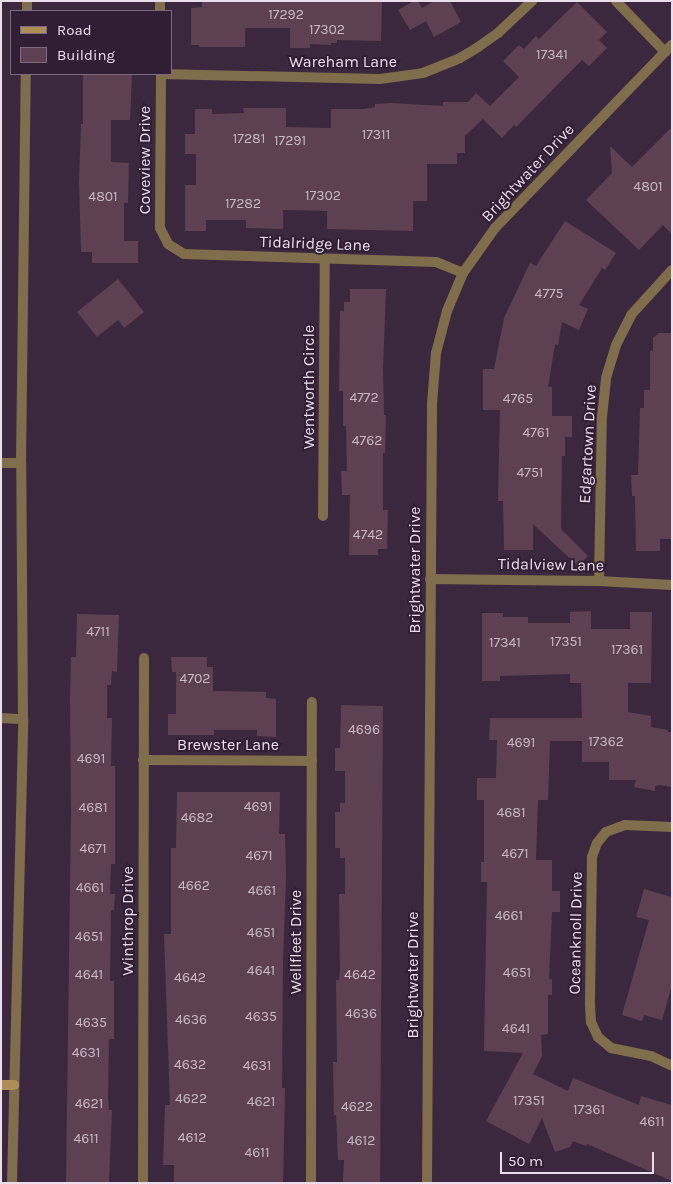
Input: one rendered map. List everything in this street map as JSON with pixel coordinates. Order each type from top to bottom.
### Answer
[{"type":"street","name":"Wareham Lane","points":[[172,74],[380,79],[423,73],[460,58],[478,47],[498,33],[532,1]]},
{"type":"street","points":[[616,1],[668,48]]},
{"type":"street","name":"Brightwater Drive","points":[[427,1183],[433,374],[441,332],[463,273],[495,228],[668,48]]},
{"type":"street","points":[[12,1183],[23,718],[21,463],[26,75]]},
{"type":"street","name":"Coveview Drive","points":[[161,75],[160,228],[168,244]]},
{"type":"street","name":"Tidalridge Lane","points":[[168,244],[184,254],[436,262],[463,273]]},
{"type":"street","name":"Wentworth Circle","points":[[323,516],[325,259]]},
{"type":"street","name":"Edgartown Drive","points":[[599,581],[602,417],[606,378],[616,345],[631,316],[672,270]]},
{"type":"street","points":[[1,463],[21,463]]},
{"type":"street","name":"Tidalview Lane","points":[[430,579],[599,581],[672,585]]},
{"type":"street","name":"Winthrop Drive","points":[[143,1183],[144,658]]},
{"type":"street","name":"Wellfleet Drive","points":[[311,1183],[312,702]]},
{"type":"street","points":[[1,718],[23,718]]},
{"type":"street","name":"Brewster Lane","points":[[144,760],[312,761]]},
{"type":"street","name":"Oceanknoll Drive","points":[[672,827],[625,825],[606,832],[597,843],[592,857],[590,1005],[591,1022],[598,1037],[611,1048],[651,1056],[672,1066]]},
{"type":"street","points":[[1,1085],[14,1086]]},
{"type":"building","points":[[202,1],[382,1],[381,41],[337,40],[337,43],[331,43],[331,45],[310,44],[310,48],[290,48],[290,28],[245,28],[245,47],[199,47],[199,45],[191,45],[191,8],[202,7]]},
{"type":"building","points":[[414,1],[418,1],[422,8],[434,1],[450,1],[461,22],[434,37],[426,21],[410,30],[398,10]]},
{"type":"building","points":[[577,2],[607,32],[599,40],[607,48],[589,66],[582,60],[516,127],[514,125],[502,138],[483,119],[465,136],[465,153],[457,153],[457,164],[427,164],[427,201],[413,201],[413,231],[327,229],[327,211],[283,210],[283,229],[246,228],[246,220],[206,220],[206,231],[185,231],[185,185],[196,185],[196,154],[185,154],[185,134],[195,134],[195,109],[212,109],[212,114],[244,113],[243,108],[286,108],[286,127],[331,128],[331,109],[363,109],[375,107],[375,104],[391,103],[443,106],[443,102],[468,102],[476,93],[490,106],[519,77],[503,61],[519,45],[524,49],[536,36],[539,39]]},
{"type":"building","points":[[83,75],[132,75],[130,120],[111,120],[111,162],[129,163],[128,203],[124,203],[124,241],[138,241],[138,263],[92,263],[92,252],[81,252],[79,182],[81,124],[83,124]]},
{"type":"building","points":[[672,127],[672,234],[663,225],[639,250],[586,200],[612,173],[610,146],[632,167]]},
{"type":"building","points":[[565,221],[616,253],[605,270],[602,268],[579,305],[588,309],[579,330],[562,322],[558,345],[555,344],[548,387],[552,387],[552,416],[572,416],[572,437],[565,437],[565,456],[562,456],[561,529],[588,556],[578,566],[533,524],[533,550],[504,550],[503,501],[498,501],[500,410],[483,410],[483,369],[494,369],[504,318],[530,263],[536,266]]},
{"type":"building","points":[[118,279],[144,312],[124,328],[118,320],[97,337],[77,312]]},
{"type":"building","points":[[350,289],[386,289],[383,369],[384,415],[386,415],[385,453],[383,453],[383,510],[388,510],[387,549],[378,549],[378,555],[349,555],[350,495],[342,495],[341,471],[347,471],[346,426],[343,426],[343,391],[339,391],[340,311],[344,311],[344,302],[350,302]]},
{"type":"building","points":[[659,333],[672,333],[672,539],[660,539],[660,551],[636,551],[635,496],[632,496],[631,475],[638,475],[640,408],[644,408],[644,390],[650,390],[650,351],[653,351],[653,338]]},
{"type":"building","points":[[591,611],[591,629],[630,629],[630,612],[652,612],[651,683],[628,683],[628,712],[651,716],[651,727],[672,732],[672,787],[655,786],[655,791],[634,787],[636,780],[609,780],[609,762],[582,762],[582,741],[550,741],[548,800],[538,800],[536,860],[552,860],[552,891],[560,891],[560,912],[552,912],[549,979],[552,979],[552,995],[548,995],[548,1034],[541,1035],[542,1056],[533,1074],[568,1091],[573,1078],[639,1105],[641,1096],[672,1105],[672,1181],[587,1144],[586,1146],[573,1141],[570,1147],[555,1152],[542,1118],[529,1144],[486,1121],[523,1053],[484,1051],[487,882],[481,882],[481,862],[484,862],[484,800],[477,800],[477,778],[496,778],[497,740],[489,740],[490,718],[582,718],[581,683],[570,683],[570,674],[500,676],[500,681],[482,681],[482,613],[503,613],[503,617],[528,617],[528,623],[570,623],[570,612]]},
{"type":"building","points":[[77,614],[119,615],[117,672],[112,671],[111,685],[107,685],[107,718],[112,718],[111,766],[115,766],[115,864],[111,864],[110,894],[115,894],[114,910],[111,910],[110,981],[114,981],[114,1039],[109,1039],[108,1098],[109,1110],[112,1110],[109,1183],[66,1183],[71,813],[70,699],[71,657],[76,657]]},
{"type":"building","points":[[171,657],[207,657],[207,667],[213,667],[213,691],[266,692],[266,698],[276,699],[276,737],[257,736],[257,730],[214,730],[214,735],[168,735],[168,714],[176,714],[176,672],[172,672]]},
{"type":"building","points":[[341,705],[383,706],[380,1183],[343,1183],[344,1160],[338,1160],[336,1115],[334,1115],[333,1062],[337,1062],[336,980],[339,980],[340,970],[339,894],[345,894],[345,858],[340,858],[340,848],[335,848],[335,812],[340,812],[340,803],[345,803],[345,771],[335,771],[335,748],[340,748]]},
{"type":"building","points":[[177,792],[280,792],[279,834],[285,834],[286,877],[283,961],[282,1088],[285,1088],[283,1183],[174,1183],[174,1165],[163,1165],[165,1105],[170,1105],[164,934],[171,934],[171,848],[176,848]]},
{"type":"building","points":[[644,889],[672,897],[672,985],[662,1020],[644,1015],[642,1021],[622,1015],[649,920],[636,917]]}]
